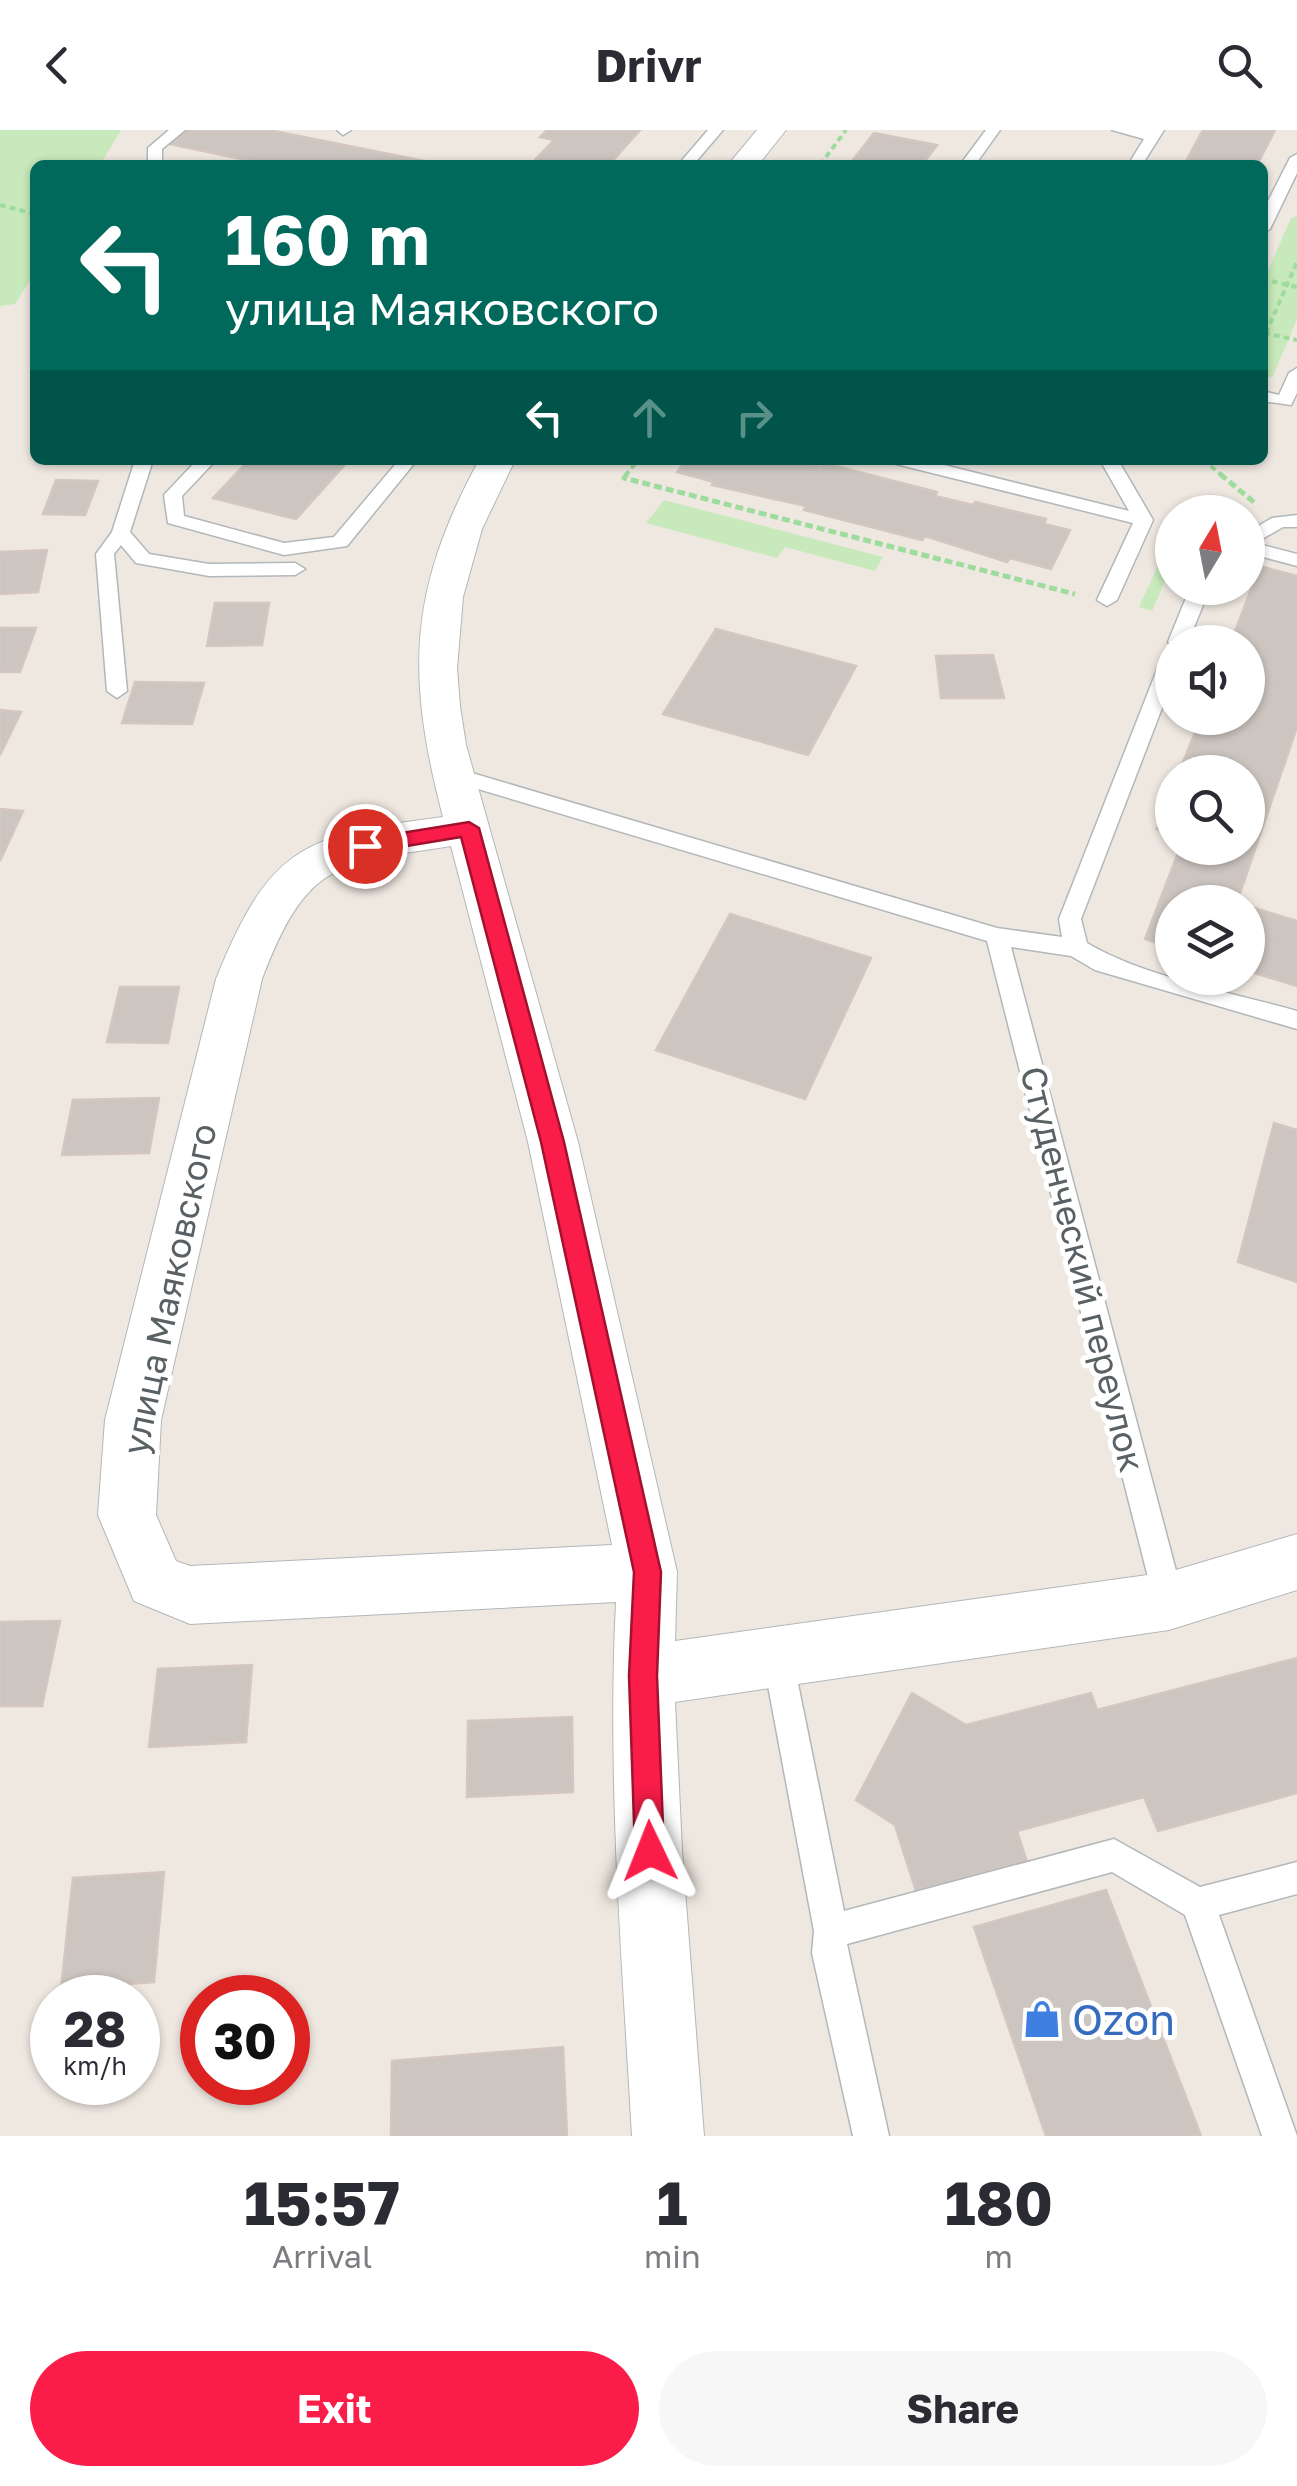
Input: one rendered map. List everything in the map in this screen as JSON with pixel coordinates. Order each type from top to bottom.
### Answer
[{"type":"street","points":[[747,160],[772,130]]},
{"type":"street","points":[[494,465],[464,523],[450,562],[436,635],[440,720],[553,1142],[647,1572],[643,1676],[668,2136]]},
{"type":"street","name":"улица Маяковского","points":[[469,828],[321,858],[288,884],[259,930],[239,979],[133,1420],[127,1515],[155,1581],[190,1594],[647,1572]]},
{"type":"street","points":[[643,1676],[1169,1601],[1297,1562]]},
{"type":"lane","points":[[155,160],[156,148],[178,130]]},
{"type":"lane","points":[[689,160],[716,130]]},
{"type":"lane","points":[[971,160],[993,130]]},
{"type":"lane","points":[[1119,130],[1155,133],[1138,160]]},
{"type":"lane","points":[[1297,158],[1269,199],[1297,205]]},
{"type":"lane","points":[[1291,405],[1297,374]]},
{"type":"lane","points":[[117,691],[105,554],[121,532],[142,465]]},
{"type":"lane","points":[[203,465],[173,495],[176,519],[284,549],[340,542],[404,465]]},
{"type":"lane","points":[[944,465],[970,468],[1144,520]]},
{"type":"lane","points":[[1112,465],[1144,520]]},
{"type":"lane","points":[[1107,600],[1144,520]]},
{"type":"lane","points":[[121,532],[143,559],[209,570],[295,568]]},
{"type":"lane","points":[[1265,552],[1297,560]]},
{"type":"lane","points":[[1076,948],[1070,919],[1155,701]]},
{"type":"lane","points":[[454,776],[997,936],[1076,948],[1103,964],[1297,1020]]},
{"type":"lane","name":"Студенческий переулок","points":[[997,936],[1169,1601]]},
{"type":"lane","points":[[778,1659],[831,1932],[828,1953],[871,2136]]},
{"type":"lane","points":[[831,1932],[1114,1855],[1198,1904],[1280,2136]]},
{"type":"lane","points":[[1198,1904],[1297,1878]]},
{"type":"path","points":[[824,160],[846,130]]},
{"type":"path","points":[[0,205],[30,213]]},
{"type":"path","points":[[1268,324],[1297,262]]},
{"type":"path","points":[[1268,280],[1297,286]]},
{"type":"path","points":[[1268,334],[1297,340]]},
{"type":"path","points":[[634,465],[624,478],[1030,584],[1107,600]]},
{"type":"path","points":[[1209,465],[1288,522]]},
{"type":"green space","points":[[0,130],[121,130],[103,160],[30,160],[30,280],[15,304],[0,306]]},
{"type":"green space","points":[[1297,216],[1297,319],[1273,376],[1268,378],[1268,271],[1291,218]]},
{"type":"green space","points":[[664,500],[883,557],[875,571],[785,547],[777,558],[646,523]]},
{"type":"green space","points":[[1155,572],[1152,611],[1139,607]]},
{"type":"building","points":[[188,130],[269,130],[419,160],[247,160],[170,144]]},
{"type":"building","points":[[547,130],[640,130],[613,160],[535,160],[554,140],[540,137]]},
{"type":"building","points":[[1203,130],[1275,130],[1260,160],[1187,160]]},
{"type":"building","points":[[874,133],[937,145],[926,160],[853,160]]},
{"type":"building","points":[[244,465],[345,465],[296,519],[213,498]]},
{"type":"building","points":[[682,465],[832,465],[937,492],[935,496],[1046,519],[1044,524],[1070,530],[1051,569],[1010,558],[1007,562],[925,536],[922,540],[804,510],[806,506],[712,485],[714,482],[677,472]]},
{"type":"building","points":[[56,480],[98,481],[85,515],[43,514]]},
{"type":"building","points":[[47,550],[38,592],[0,594],[0,552]]},
{"type":"building","points":[[1265,567],[1297,576],[1297,727],[1265,820],[1265,755],[1186,755],[1194,735],[1265,735],[1265,625],[1237,625],[1245,605],[1265,605]]},
{"type":"building","points":[[215,603],[269,603],[262,645],[207,646]]},
{"type":"building","points":[[0,628],[36,628],[20,672],[0,672]]},
{"type":"building","points":[[716,629],[856,666],[808,755],[663,714]]},
{"type":"building","points":[[993,655],[1004,698],[941,698],[936,656]]},
{"type":"building","points":[[135,682],[204,683],[192,724],[122,723]]},
{"type":"building","points":[[0,710],[21,712],[0,755]]},
{"type":"building","points":[[0,809],[23,811],[0,861]]},
{"type":"building","points":[[1173,865],[1250,865],[1243,885],[1166,885]]},
{"type":"building","points":[[1265,911],[1297,921],[1297,986],[1265,976]]},
{"type":"building","points":[[1155,913],[1155,942],[1145,939]]},
{"type":"building","points":[[730,914],[871,958],[805,1099],[656,1050]]},
{"type":"building","points":[[120,987],[179,987],[168,1043],[107,1042]]},
{"type":"building","points":[[159,1098],[149,1153],[62,1155],[73,1100]]},
{"type":"building","points":[[1274,1123],[1297,1130],[1297,1282],[1238,1262]]},
{"type":"building","points":[[60,1621],[42,1706],[0,1706],[0,1622]]},
{"type":"building","points":[[1297,1658],[1297,1793],[1158,1831],[1144,1797],[1017,1831],[1027,1862],[916,1891],[895,1825],[856,1800],[912,1693],[966,1725],[1091,1693],[1097,1710]]},
{"type":"building","points":[[252,1665],[246,1742],[149,1747],[158,1669]]},
{"type":"building","points":[[572,1717],[573,1792],[467,1797],[468,1721]]},
{"type":"building","points":[[164,1872],[155,1975],[63,1975],[73,1878]]},
{"type":"building","points":[[1106,1890],[1201,2136],[1046,2136],[974,1927]]},
{"type":"building","points":[[563,2047],[567,2136],[391,2136],[392,2061]]},
{"type":"place","name":"Ozon","points":[[1042,2019]]},
{"type":"route","points":[[365,846],[469,828],[553,1142],[647,1572],[643,1676],[650,1851]]}]
